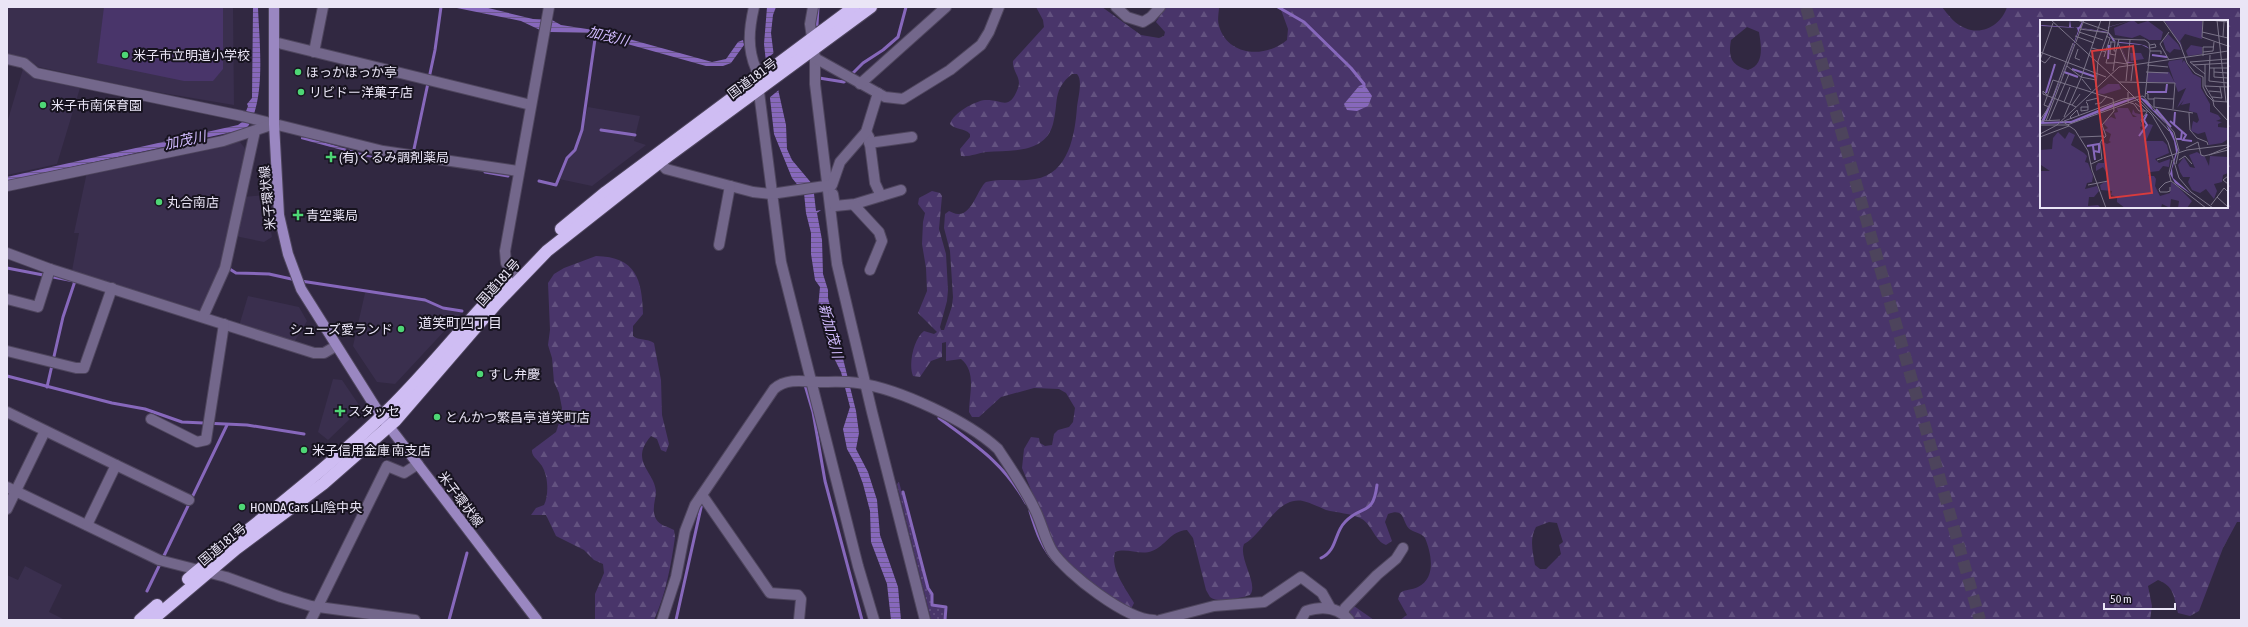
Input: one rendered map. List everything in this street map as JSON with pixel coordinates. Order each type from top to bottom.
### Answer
[{"type":"highway","name":"国道181号","points":[[814,48],[854,7]]},
{"type":"highway","name":"国道181号","points":[[140,620],[323,484],[395,421],[516,278],[560,230],[760,82],[814,48],[871,7]]},
{"type":"highway","name":"国道181号","points":[[152,620],[251,526],[318,473],[381,416],[401,397],[490,298],[516,278]]},
{"type":"main road","name":"米子環状線","points":[[274,7],[274,124],[279,215],[288,254],[302,289],[336,346],[388,426],[537,620]]},
{"type":"street","points":[[314,52],[323,7]]},
{"type":"street","points":[[516,278],[504,259],[518,171],[549,7]]},
{"type":"street","points":[[754,7],[750,30],[750,55],[760,82],[781,262],[815,382],[858,566],[874,620]]},
{"type":"street","points":[[813,7],[810,24],[814,48],[815,84],[837,264],[862,384],[925,620]]},
{"type":"street","points":[[860,84],[946,7]]},
{"type":"street","points":[[814,48],[860,84],[891,98],[903,99],[950,70],[984,40],[999,7]]},
{"type":"street","points":[[1116,7],[1127,17],[1143,22],[1151,17],[1160,7]]},
{"type":"street","points":[[274,42],[531,104]]},
{"type":"street","points":[[7,59],[24,63],[36,73],[274,124],[383,151],[518,171]]},
{"type":"street","points":[[827,186],[840,162],[866,132],[878,93]]},
{"type":"street","points":[[7,186],[223,141],[274,124]]},
{"type":"street","points":[[203,317],[225,268],[254,131]]},
{"type":"street","points":[[866,132],[870,143],[875,183],[881,196]]},
{"type":"street","points":[[870,143],[912,137]]},
{"type":"street","points":[[657,159],[666,169],[753,192],[773,193],[827,186]]},
{"type":"street","points":[[719,245],[730,186]]},
{"type":"street","points":[[827,186],[835,206],[854,204],[902,190]]},
{"type":"street","points":[[854,204],[879,232],[882,241],[870,270]]},
{"type":"street","points":[[7,253],[314,353],[324,353],[336,346]]},
{"type":"street","points":[[7,299],[38,307],[50,268]]},
{"type":"street","points":[[7,351],[76,368],[84,368],[112,288]]},
{"type":"street","points":[[151,419],[197,442],[203,442],[206,440],[224,324]]},
{"type":"street","points":[[662,620],[676,577],[685,531],[695,505],[774,389],[787,382],[815,382],[862,384],[888,391],[945,413],[990,442],[998,449],[1031,502],[1050,546],[1070,572],[1122,610],[1136,617],[1154,620]]},
{"type":"street","points":[[7,412],[189,500]]},
{"type":"street","points":[[7,509],[11,489],[45,431]]},
{"type":"street","points":[[311,620],[387,466],[404,473],[418,464]]},
{"type":"street","points":[[87,525],[116,465]]},
{"type":"street","points":[[11,489],[159,560],[234,579],[280,597],[318,606],[414,620]]},
{"type":"street","points":[[702,495],[770,593],[798,595],[801,599],[799,620]]},
{"type":"street","points":[[1346,616],[1344,608],[1377,575],[1396,559],[1403,548]]},
{"type":"street","points":[[1160,620],[1214,606],[1264,602],[1300,577],[1322,593],[1331,609]]},
{"type":"street","points":[[1301,620],[1306,610],[1321,608],[1331,609],[1346,616]]},
{"type":"shaded area","name":"米子市立明道小学校","points":[[7,7],[233,7],[234,105],[139,89],[39,67],[25,57],[7,54]]},
{"type":"shaded area","name":"米子市南保育園","points":[[23,69],[34,77],[80,88],[57,164],[7,175],[7,123]]},
{"type":"shaded area","points":[[588,107],[640,116],[634,141],[646,145],[592,186],[559,179],[568,158],[576,150]]},
{"type":"shaded area","name":"丸合南店","points":[[239,141],[248,152],[223,265],[201,311],[72,271],[79,233],[74,233],[87,172]]},
{"type":"shaded area","points":[[265,195],[272,237],[264,242],[235,236],[244,197]]},
{"type":"shaded area","name":"シューズ愛ランド","points":[[365,293],[378,293],[424,301],[443,309],[462,312],[395,384],[377,382],[353,346]]},
{"type":"shaded area","points":[[248,296],[299,307],[307,321],[293,344],[239,326]]},
{"type":"shaded area","name":"スタッセ","points":[[333,379],[342,380],[359,405],[353,416],[328,440],[318,432]]},
{"type":"shaded area","points":[[25,566],[62,585],[49,612],[65,620],[7,620],[7,575],[18,580]]},
{"type":"green space","points":[[104,7],[223,7],[223,69],[213,81],[184,81],[97,63]]},
{"type":"green space","points":[[1036,7],[1102,7],[1141,35],[1159,38],[1164,36],[1165,32],[1156,22],[1165,7],[1219,7],[1218,24],[1230,44],[1239,49],[1259,52],[1269,50],[1287,40],[1288,29],[1280,7],[1942,7],[1958,25],[1972,30],[1978,30],[1991,27],[2001,19],[2007,7],[2241,7],[2241,522],[2237,522],[2223,548],[2199,611],[2190,616],[2178,613],[2174,597],[2170,589],[2163,582],[2158,580],[2148,586],[2152,606],[2150,620],[1400,620],[1407,615],[1398,599],[1400,593],[1418,587],[1428,578],[1431,564],[1425,538],[1408,527],[1401,514],[1394,512],[1388,514],[1385,522],[1392,541],[1386,545],[1379,540],[1362,519],[1358,517],[1326,510],[1303,501],[1294,501],[1286,504],[1271,516],[1258,532],[1244,544],[1244,556],[1252,584],[1250,595],[1224,600],[1218,600],[1210,597],[1206,590],[1193,538],[1187,530],[1176,533],[1157,549],[1152,551],[1143,553],[1124,550],[1115,552],[1114,558],[1117,572],[1134,603],[1131,609],[1096,587],[1065,562],[1054,546],[1022,468],[1024,449],[1031,437],[1039,438],[1040,443],[1045,446],[1052,445],[1054,434],[1058,430],[1069,427],[1073,422],[1075,408],[1066,393],[1059,389],[1034,388],[1001,397],[979,417],[972,417],[969,412],[971,377],[969,370],[961,359],[946,361],[946,342],[942,343],[942,357],[931,361],[920,377],[913,376],[911,365],[915,345],[920,334],[924,331],[934,334],[937,332],[918,313],[927,291],[926,268],[922,244],[925,213],[918,204],[919,198],[932,191],[940,193],[942,196],[939,229],[946,254],[948,290],[947,301],[940,327],[941,330],[944,330],[952,306],[953,297],[950,251],[944,228],[945,214],[949,211],[958,214],[967,210],[986,182],[999,180],[1029,180],[1046,176],[1056,169],[1063,161],[1068,151],[1072,140],[1080,89],[1080,80],[1077,74],[1072,74],[1061,85],[1057,97],[1055,116],[1049,134],[1043,141],[1035,146],[1016,150],[986,152],[961,156],[960,149],[970,137],[970,134],[950,124],[955,116],[965,108],[981,101],[991,100],[1004,103],[1011,100],[1015,95],[1019,84],[1013,61],[1044,27],[1043,20]],"holes":[[[1747,27],[1759,32],[1761,54],[1757,64],[1748,70],[1738,66],[1732,60],[1730,51],[1731,40]],[[1549,522],[1557,523],[1563,542],[1559,545],[1561,554],[1546,569],[1540,569],[1535,565],[1532,541],[1536,527]]]},
{"type":"green space","points":[[596,256],[609,257],[620,261],[634,272],[641,290],[643,314],[633,326],[633,336],[649,340],[654,343],[661,380],[662,415],[669,444],[666,452],[661,450],[657,439],[651,436],[642,452],[642,459],[656,491],[654,508],[656,519],[662,525],[674,530],[675,537],[665,590],[654,620],[595,620],[595,594],[604,573],[603,564],[594,560],[584,550],[556,536],[546,515],[531,515],[536,508],[544,505],[547,491],[545,472],[533,455],[532,450],[556,432],[562,408],[559,393],[554,382],[552,358],[548,345],[550,330],[548,283],[554,274],[564,268]]},
{"type":"green space","points":[[899,482],[928,589],[931,595],[932,606],[945,608],[944,620],[931,620],[897,484]]},
{"type":"green space","points":[[1354,606],[1374,620],[1355,620],[1349,611]]},
{"type":"water","name":"加茂川","points":[[253,7],[258,7],[260,70],[257,103],[253,118],[246,129],[7,181],[7,177],[238,125],[242,122],[248,106],[247,104],[252,98]]},
{"type":"water","name":"加茂川","points":[[452,7],[484,7],[533,19],[552,20],[561,25],[600,31],[712,62],[726,59],[738,42],[743,40],[744,45],[731,63],[723,66],[706,66],[588,33],[550,32],[540,30],[521,21]]},
{"type":"water","name":"新加茂川","points":[[767,7],[776,7],[773,15],[771,33],[778,89],[786,125],[787,149],[792,160],[813,185],[816,211],[821,210],[817,213],[822,240],[823,274],[856,411],[859,433],[856,449],[868,472],[877,500],[880,535],[898,587],[901,620],[891,620],[887,584],[871,542],[870,511],[856,465],[847,449],[843,429],[850,407],[841,372],[833,356],[828,330],[818,308],[820,287],[815,280],[811,254],[811,233],[806,213],[804,193],[792,178],[774,134],[764,44]]},
{"type":"water","points":[[1364,84],[1372,96],[1368,106],[1357,111],[1347,110],[1344,104],[1359,86]]},
{"type":"water","points":[[301,136],[379,158],[379,160],[301,139]]},
{"type":"pier","points":[[775,52],[780,89],[769,98],[765,60]]},
{"type":"waterway","points":[[414,149],[435,50],[441,7]]},
{"type":"waterway","points":[[817,25],[818,7]]},
{"type":"waterway","points":[[819,78],[844,82],[863,63],[883,50],[898,37],[906,7]]},
{"type":"waterway","points":[[1278,7],[1304,22],[1351,68],[1364,84],[1364,87]]},
{"type":"waterway","name":"加茂川","points":[[539,181],[556,185],[567,158],[575,150],[582,130],[596,32]]},
{"type":"waterway","points":[[601,130],[635,135]]},
{"type":"waterway","points":[[485,172],[508,176]]},
{"type":"waterway","points":[[7,268],[74,281]]},
{"type":"waterway","points":[[228,268],[236,273],[269,274],[296,280]]},
{"type":"waterway","points":[[47,387],[63,317],[75,281]]},
{"type":"waterway","points":[[301,281],[425,300],[443,308],[462,311]]},
{"type":"waterway","points":[[7,376],[112,403],[145,409],[182,422],[247,425],[304,434]]},
{"type":"waterway","points":[[805,385],[813,412],[825,481],[862,620]]},
{"type":"waterway","points":[[939,418],[998,465],[1008,476],[1026,503]]},
{"type":"waterway","points":[[147,591],[227,425]]},
{"type":"waterway","points":[[1321,558],[1330,551],[1341,526],[1351,517],[1370,506],[1373,502],[1377,485]]},
{"type":"waterway","points":[[903,492],[928,588],[932,594],[932,605],[946,607],[945,620]]},
{"type":"waterway","points":[[676,620],[702,503]]},
{"type":"waterway","points":[[1030,511],[1043,546],[1057,564]]},
{"type":"waterway","points":[[449,620],[467,553]]},
{"type":"tunnel","points":[[1806,7],[1980,620]]},
{"type":"place","name":"米子市立明道小学校","points":[[125,55]]},
{"type":"place","name":"ほっかほっか亭","points":[[298,72]]},
{"type":"place","name":"リビドー洋菓子店","points":[[301,92]]},
{"type":"place","name":"米子市南保育園","points":[[43,105]]},
{"type":"place","name":"(有)くるみ調剤薬局","points":[[331,157]]},
{"type":"place","name":"丸合南店","points":[[159,202]]},
{"type":"place","name":"青空薬局","points":[[298,215]]},
{"type":"place","name":"シューズ愛ランド","points":[[401,329]]},
{"type":"place","name":"すし弁慶","points":[[480,374]]},
{"type":"place","name":"スタッセ","points":[[340,411]]},
{"type":"place","name":"とんかつ繁昌亭 道笑町店","points":[[437,417]]},
{"type":"place","name":"米子信用金庫 南支店","points":[[304,450]]},
{"type":"place","name":"HONDA Cars 山陰中央","points":[[242,507]]},
{"type":"district","name":"道笑町四丁目","points":[[460,323]]}]
